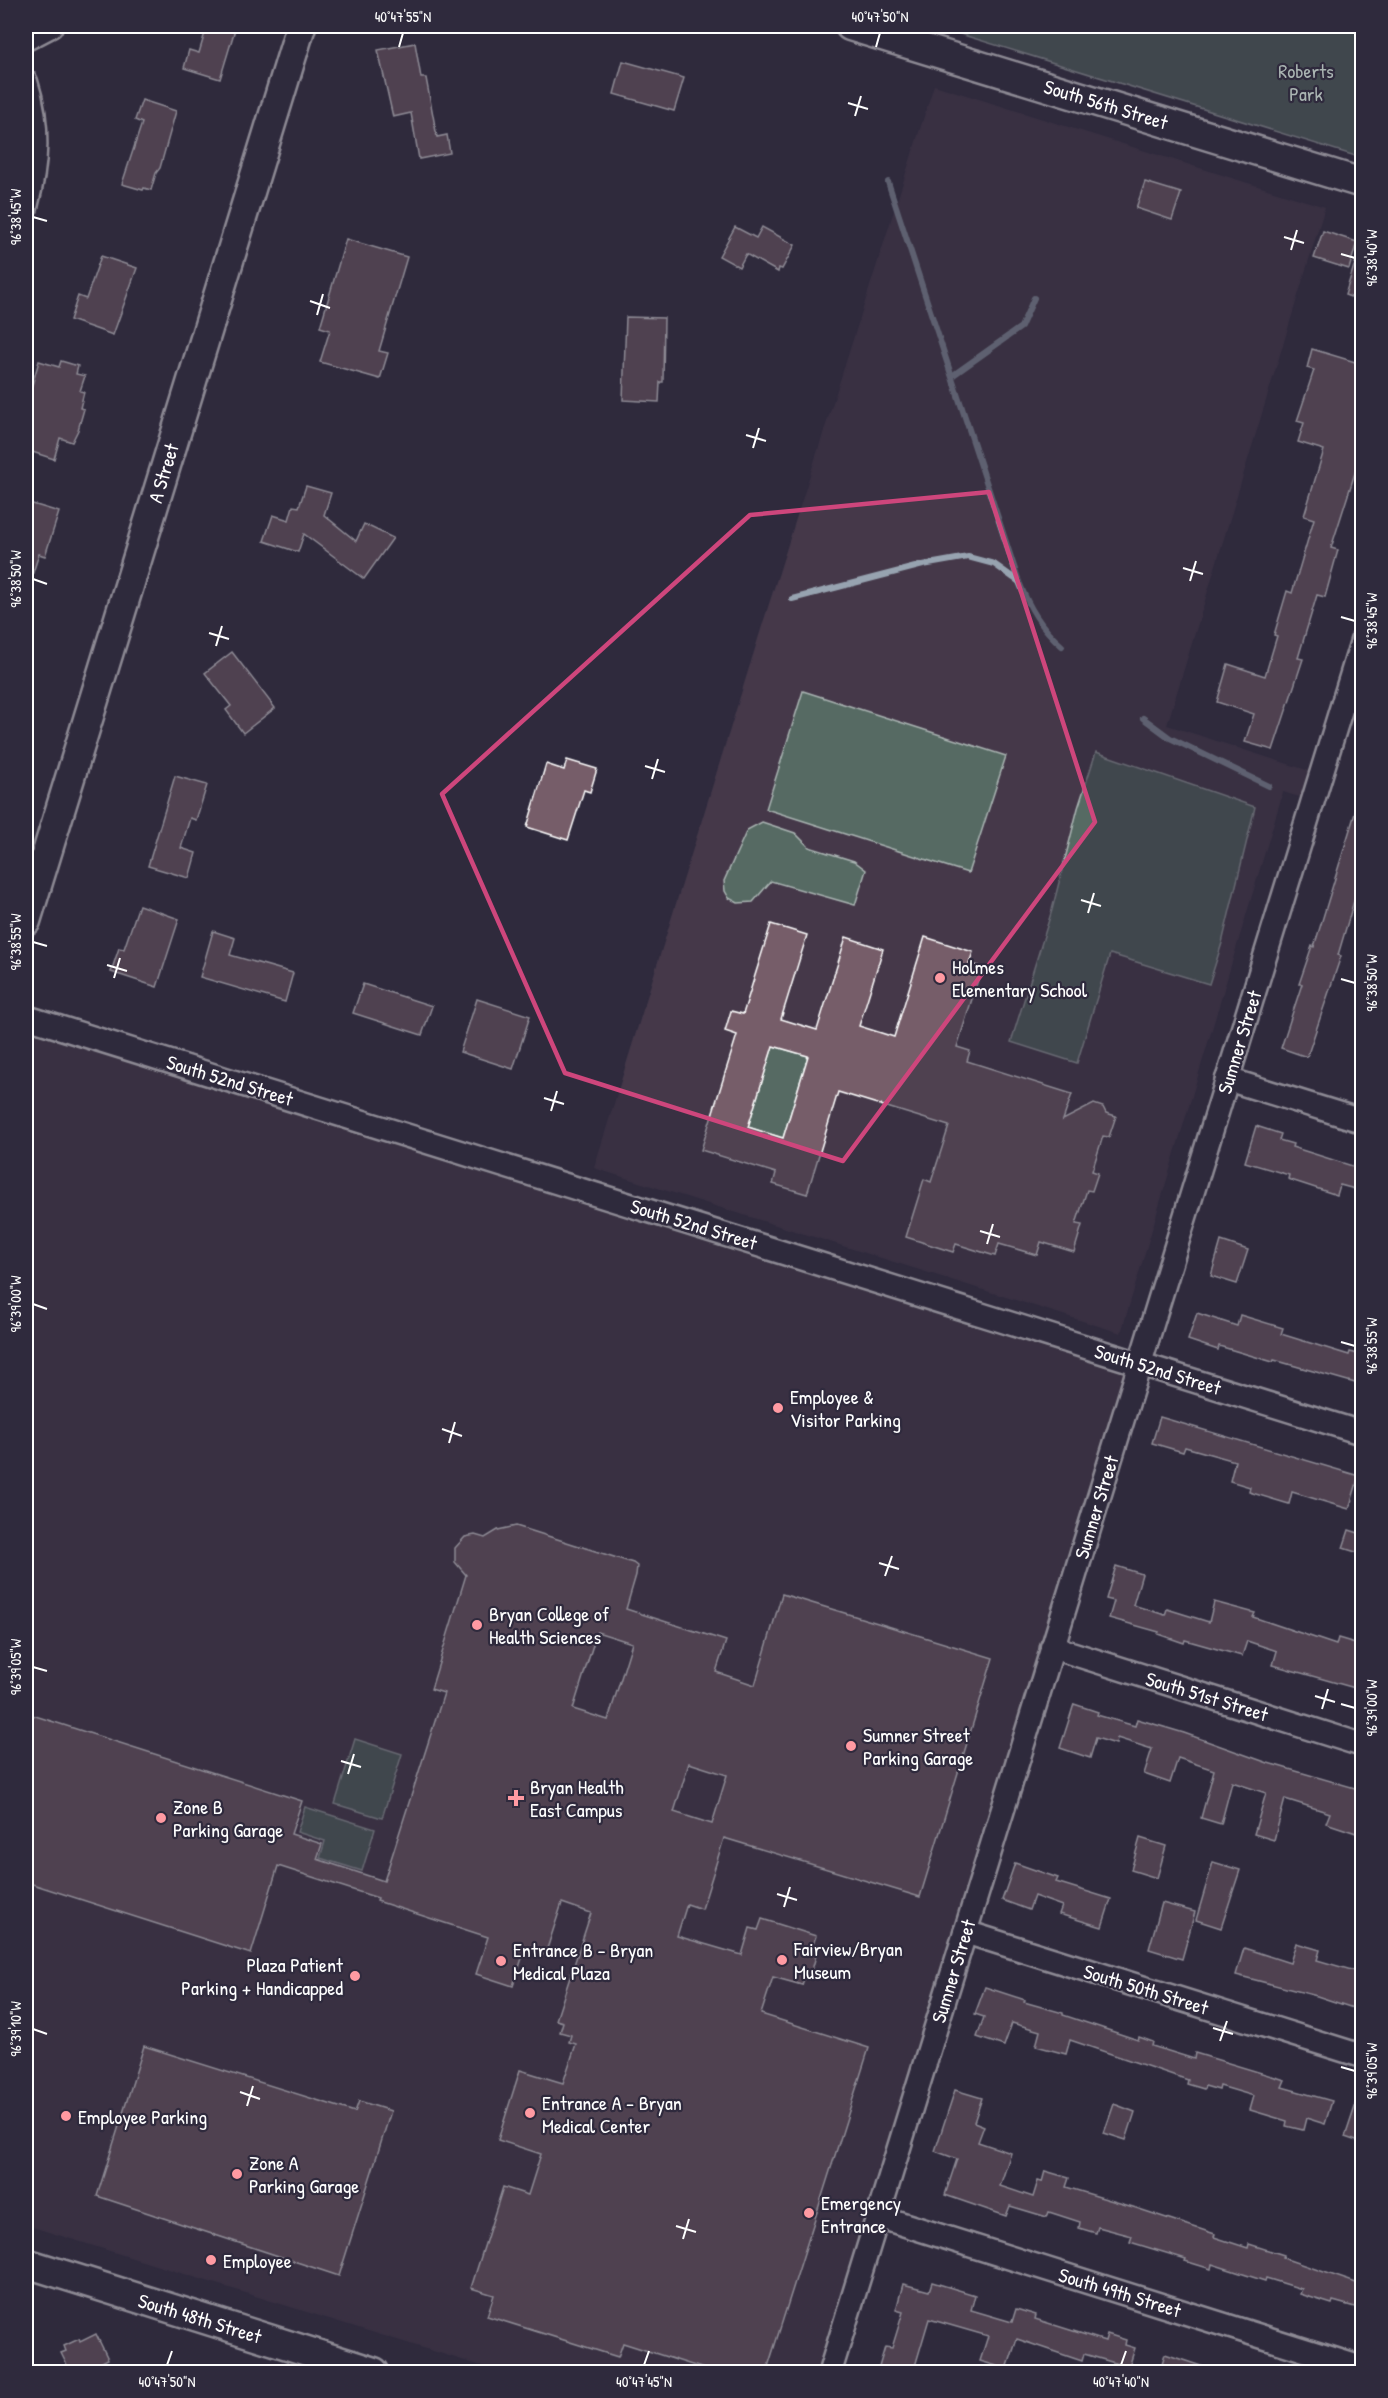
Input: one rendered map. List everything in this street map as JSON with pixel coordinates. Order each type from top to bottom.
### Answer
[{"type":"main road","name":"A Street","points":[[26,921],[301,26]]},
{"type":"main road","name":"South 56th Street","points":[[850,26],[1362,183]]},
{"type":"main road","name":"South 48th Street","points":[[26,2263],[375,2373]]},
{"type":"street","points":[[26,39],[51,26]]},
{"type":"street","points":[[26,82],[35,119],[36,149],[33,180],[26,207]]},
{"type":"street","name":"Sumner Street","points":[[830,2373],[1362,641]]},
{"type":"street","name":"South 52nd Street","points":[[26,1017],[1362,1433]]},
{"type":"street","points":[[1227,1079],[1362,1121]]},
{"type":"street","name":"South 51st Street","points":[[1052,1647],[1362,1745]]},
{"type":"street","name":"South 50th Street","points":[[965,1932],[1362,2056]]},
{"type":"street","name":"South 49th Street","points":[[877,2216],[1362,2368]]},
{"type":"highlighted area","points":[[989,492],[1095,822],[843,1161],[565,1073],[442,794],[750,515]]},
{"type":"shaded area","points":[[934,85],[1325,207],[1167,725],[1322,775],[1313,801],[1283,792],[1121,1333],[594,1168],[762,626]]},
{"type":"shaded area","name":"Bryan Health East Campus","points":[[26,1017],[1140,1363],[830,2372],[501,2372],[26,2225]]},
{"type":"green space","name":"Roberts Park","points":[[934,26],[1362,26],[1362,158]]},
{"type":"green space","points":[[803,691],[1006,756],[968,873],[766,809]]},
{"type":"green space","points":[[1096,752],[1255,807],[1222,943],[1209,984],[1110,954],[1077,1063],[1011,1042],[1052,910],[1078,808]]},
{"type":"green space","points":[[762,822],[795,833],[809,847],[854,861],[866,870],[855,905],[771,881],[753,902],[738,903],[729,898],[725,891],[724,881],[747,830]]},
{"type":"green space","points":[[773,1046],[808,1056],[783,1138],[748,1127]]},
{"type":"green space","points":[[355,1739],[402,1754],[382,1818],[335,1804]]},
{"type":"green space","points":[[305,1807],[375,1829],[362,1871],[320,1858],[325,1841],[297,1832]]},
{"type":"building","points":[[207,26],[236,26],[220,79],[184,68],[189,50],[199,53]]},
{"type":"building","points":[[415,43],[421,78],[426,78],[437,137],[447,135],[450,153],[419,159],[411,113],[393,117],[378,50]]},
{"type":"building","points":[[623,61],[684,78],[674,111],[614,94]]},
{"type":"building","points":[[142,100],[176,111],[160,168],[156,173],[151,190],[122,184],[142,123],[135,120]]},
{"type":"building","points":[[1145,182],[1181,193],[1172,220],[1136,208]]},
{"type":"building","points":[[735,227],[756,238],[762,227],[795,245],[782,269],[779,268],[778,272],[746,254],[739,267],[719,256]]},
{"type":"building","points":[[1323,231],[1357,242],[1349,269],[1314,258]]},
{"type":"building","points":[[346,239],[407,257],[379,351],[388,353],[380,379],[320,362],[330,330],[320,327]]},
{"type":"building","points":[[1359,250],[1362,251],[1362,301],[1345,295]]},
{"type":"building","points":[[101,256],[137,268],[113,335],[70,320],[78,296],[86,299]]},
{"type":"building","points":[[626,317],[664,318],[663,382],[660,382],[659,402],[623,400]]},
{"type":"building","points":[[1312,349],[1362,364],[1362,451],[1331,548],[1338,550],[1325,597],[1317,595],[1298,658],[1303,659],[1273,750],[1245,742],[1254,714],[1217,702],[1228,664],[1265,676],[1287,591],[1292,593],[1314,519],[1304,516],[1324,450],[1298,442],[1304,423],[1297,421],[1314,370],[1307,368]]},
{"type":"building","points":[[39,361],[59,367],[61,361],[78,366],[76,374],[85,376],[80,391],[84,392],[80,408],[84,409],[78,430],[72,442],[60,438],[54,459],[26,450],[26,406]]},
{"type":"building","points":[[306,486],[331,493],[324,515],[356,541],[364,524],[393,538],[364,579],[304,534],[298,552],[264,541],[273,515],[289,520],[293,506],[299,507]]},
{"type":"building","points":[[26,502],[59,512],[45,556],[39,554],[29,585],[26,584]]},
{"type":"building","points":[[232,652],[275,708],[243,733],[226,710],[231,706],[205,673]]},
{"type":"building","points":[[567,760],[597,769],[590,792],[584,790],[568,840],[527,827],[546,764],[564,770]]},
{"type":"building","points":[[175,776],[207,785],[196,820],[190,818],[181,848],[196,853],[189,878],[148,866]]},
{"type":"building","points":[[1359,800],[1362,801],[1362,874],[1338,955],[1341,956],[1307,1057],[1281,1048],[1302,984],[1299,984],[1312,946],[1314,947]]},
{"type":"building","points":[[139,905],[179,919],[157,987],[111,972],[119,948],[124,949]]},
{"type":"building","name":"Holmes Elementary School","points":[[771,924],[807,935],[781,1019],[817,1030],[846,937],[883,949],[859,1026],[894,1037],[925,937],[973,952],[969,964],[982,967],[957,1047],[970,1051],[967,1061],[1072,1094],[1063,1120],[1094,1104],[1103,1107],[1106,1113],[1116,1116],[1109,1137],[1103,1136],[1092,1171],[1098,1173],[1092,1191],[1087,1190],[1076,1224],[1082,1225],[1074,1252],[1041,1242],[1037,1255],[999,1244],[995,1256],[956,1244],[953,1252],[906,1237],[924,1179],[931,1182],[949,1126],[838,1092],[807,1194],[773,1184],[776,1173],[701,1150],[737,1035],[725,1031],[731,1011],[743,1014]],"holes":[[[773,1046],[808,1056],[783,1138],[748,1127]]]},
{"type":"building","points":[[213,931],[235,938],[230,955],[293,973],[285,1002],[200,977]]},
{"type":"building","points":[[363,984],[432,1006],[422,1035],[353,1013]]},
{"type":"building","points":[[477,999],[530,1016],[513,1069],[460,1052]]},
{"type":"building","points":[[1256,1126],[1281,1134],[1279,1140],[1293,1144],[1292,1147],[1362,1169],[1362,1191],[1340,1185],[1337,1195],[1288,1179],[1289,1175],[1245,1162]]},
{"type":"building","points":[[1221,1241],[1248,1250],[1237,1284],[1211,1276]]},
{"type":"building","points":[[1197,1313],[1237,1326],[1240,1315],[1283,1328],[1281,1334],[1349,1355],[1350,1352],[1362,1355],[1362,1385],[1219,1346],[1218,1350],[1188,1340]]},
{"type":"building","points":[[1160,1417],[1359,1476],[1349,1509],[1292,1492],[1289,1504],[1249,1492],[1250,1487],[1230,1481],[1235,1461],[1185,1447],[1183,1452],[1152,1443]]},
{"type":"building","points":[[516,1526],[633,1563],[637,1566],[636,1575],[626,1609],[726,1641],[716,1672],[755,1685],[782,1594],[993,1658],[920,1897],[724,1838],[702,1909],[687,1904],[677,1936],[742,1955],[750,1928],[758,1930],[762,1919],[816,1936],[811,1950],[817,1952],[811,1974],[806,1972],[802,1985],[773,1977],[761,2014],[869,2048],[766,2373],[717,2373],[623,2343],[618,2357],[487,2316],[494,2295],[471,2288],[503,2187],[528,2195],[541,2154],[498,2140],[520,2070],[563,2083],[576,2044],[569,2042],[571,2035],[560,2032],[563,2022],[556,2020],[591,1913],[562,1903],[545,1955],[525,1949],[513,1986],[476,1974],[488,1937],[278,1866],[251,1954],[26,1882],[26,1713],[302,1801],[291,1834],[322,1844],[317,1859],[384,1881],[444,1693],[431,1689],[466,1575],[455,1562],[455,1548],[465,1537],[475,1535],[485,1538],[498,1530]],"holes":[[[597,1632],[632,1643],[608,1720],[573,1709]],[[689,1763],[727,1775],[712,1824],[674,1812]]]},
{"type":"building","points":[[1349,1530],[1362,1534],[1362,1554],[1343,1548]]},
{"type":"building","points":[[1116,1566],[1142,1574],[1133,1605],[1165,1615],[1167,1609],[1209,1622],[1214,1602],[1255,1613],[1253,1617],[1336,1645],[1338,1638],[1362,1645],[1362,1690],[1273,1665],[1277,1651],[1247,1641],[1242,1656],[1185,1640],[1184,1643],[1158,1634],[1159,1632],[1109,1618],[1114,1601],[1106,1599]]},
{"type":"building","points":[[1074,1704],[1098,1712],[1097,1715],[1135,1726],[1137,1719],[1268,1763],[1362,1790],[1362,1823],[1359,1834],[1326,1823],[1330,1813],[1285,1799],[1274,1840],[1254,1834],[1266,1793],[1232,1782],[1221,1824],[1201,1818],[1214,1770],[1178,1758],[1170,1783],[1144,1774],[1152,1749],[1117,1738],[1116,1744],[1096,1738],[1090,1758],[1060,1748]]},
{"type":"building","points":[[1140,1838],[1166,1846],[1157,1878],[1131,1870]]},
{"type":"building","points":[[1213,1862],[1240,1870],[1221,1928],[1196,1920]]},
{"type":"building","points":[[1015,1863],[1058,1878],[1056,1882],[1111,1899],[1102,1927],[1059,1914],[1062,1906],[1034,1896],[1029,1910],[1002,1900]]},
{"type":"building","points":[[1162,1903],[1195,1912],[1182,1959],[1149,1949]]},
{"type":"building","points":[[1296,1943],[1320,1950],[1317,1960],[1362,1973],[1362,2011],[1317,1996],[1236,1975],[1244,1948],[1290,1963]]},
{"type":"building","points":[[985,1987],[1138,2040],[1139,2037],[1153,2042],[1152,2046],[1194,2059],[1195,2053],[1285,2080],[1282,2087],[1332,2101],[1325,2124],[1306,2118],[1303,2130],[1286,2126],[1287,2121],[1250,2110],[1254,2096],[1220,2086],[1219,2090],[1187,2084],[1188,2080],[1070,2040],[1066,2054],[1036,2046],[1040,2031],[1012,2023],[1004,2046],[977,2037],[984,2017],[975,2014]]},
{"type":"building","name":"Zone A Parking Garage","points":[[144,2046],[355,2112],[359,2101],[391,2111],[339,2276],[97,2196]]},
{"type":"building","points":[[955,2090],[982,2098],[974,2122],[984,2126],[978,2142],[1011,2153],[1000,2186],[1033,2197],[1038,2181],[1042,2182],[1045,2171],[1069,2178],[1066,2187],[1215,2234],[1214,2237],[1248,2248],[1249,2244],[1284,2255],[1283,2258],[1362,2285],[1362,2309],[1333,2301],[1332,2304],[1300,2294],[1302,2289],[1266,2278],[1265,2281],[1212,2264],[1211,2269],[1185,2261],[1186,2259],[1130,2242],[1132,2236],[1098,2227],[1096,2233],[1079,2228],[1080,2222],[1049,2212],[1047,2217],[1010,2206],[1006,2216],[945,2195],[957,2159],[935,2151]]},
{"type":"building","points":[[1360,2092],[1362,2093],[1362,2143],[1345,2137]]},
{"type":"building","points":[[1114,2104],[1135,2112],[1126,2140],[1104,2133]]},
{"type":"building","points":[[932,2282],[975,2295],[971,2310],[1012,2322],[1016,2309],[1036,2315],[1035,2319],[1105,2341],[1107,2334],[1126,2340],[1125,2345],[1135,2348],[1129,2367],[1084,2354],[1082,2361],[1017,2339],[1007,2369],[980,2361],[988,2336],[929,2319],[913,2373],[898,2373],[879,2367],[885,2347],[892,2348],[903,2312],[896,2310],[903,2284],[929,2291]]},
{"type":"building","points":[[96,2334],[108,2359],[81,2373],[71,2373],[61,2353],[66,2351],[64,2346],[79,2339],[80,2342]]},
{"type":"building","points":[[1165,2354],[1213,2370],[1212,2373],[1159,2373]]},
{"type":"waterway","points":[[888,182],[1019,582],[1036,617],[1062,646]]},
{"type":"waterway","points":[[952,376],[1021,327],[1034,298]]},
{"type":"waterway","points":[[792,599],[923,565],[968,557],[994,564],[1018,581]]},
{"type":"waterway","points":[[1143,718],[1170,738],[1269,786]]},
{"type":"place","name":"Holmes Elementary School","points":[[940,978]]},
{"type":"place","name":"Employee & Visitor Parking","points":[[778,1408]]},
{"type":"place","name":"Bryan College of Health Sciences","points":[[477,1625]]},
{"type":"place","name":"Sumner Street Parking Garage","points":[[851,1746]]},
{"type":"place","name":"Bryan Health East Campus","points":[[516,1798]]},
{"type":"place","name":"Zone B Parking Garage","points":[[161,1818]]},
{"type":"place","name":"Fairview/Bryan Museum","points":[[782,1960]]},
{"type":"place","name":"Entrance B - Bryan Medical Plaza","points":[[501,1961]]},
{"type":"place","name":"Plaza Patient Parking + Handicapped","points":[[355,1976]]},
{"type":"place","name":"Entrance A - Bryan Medical Center","points":[[530,2113]]},
{"type":"place","name":"Employee Parking","points":[[66,2116]]},
{"type":"place","name":"Zone A Parking Garage","points":[[237,2174]]},
{"type":"place","name":"Emergency Entrance","points":[[809,2213]]},
{"type":"place","name":"Employee","points":[[211,2260]]}]
